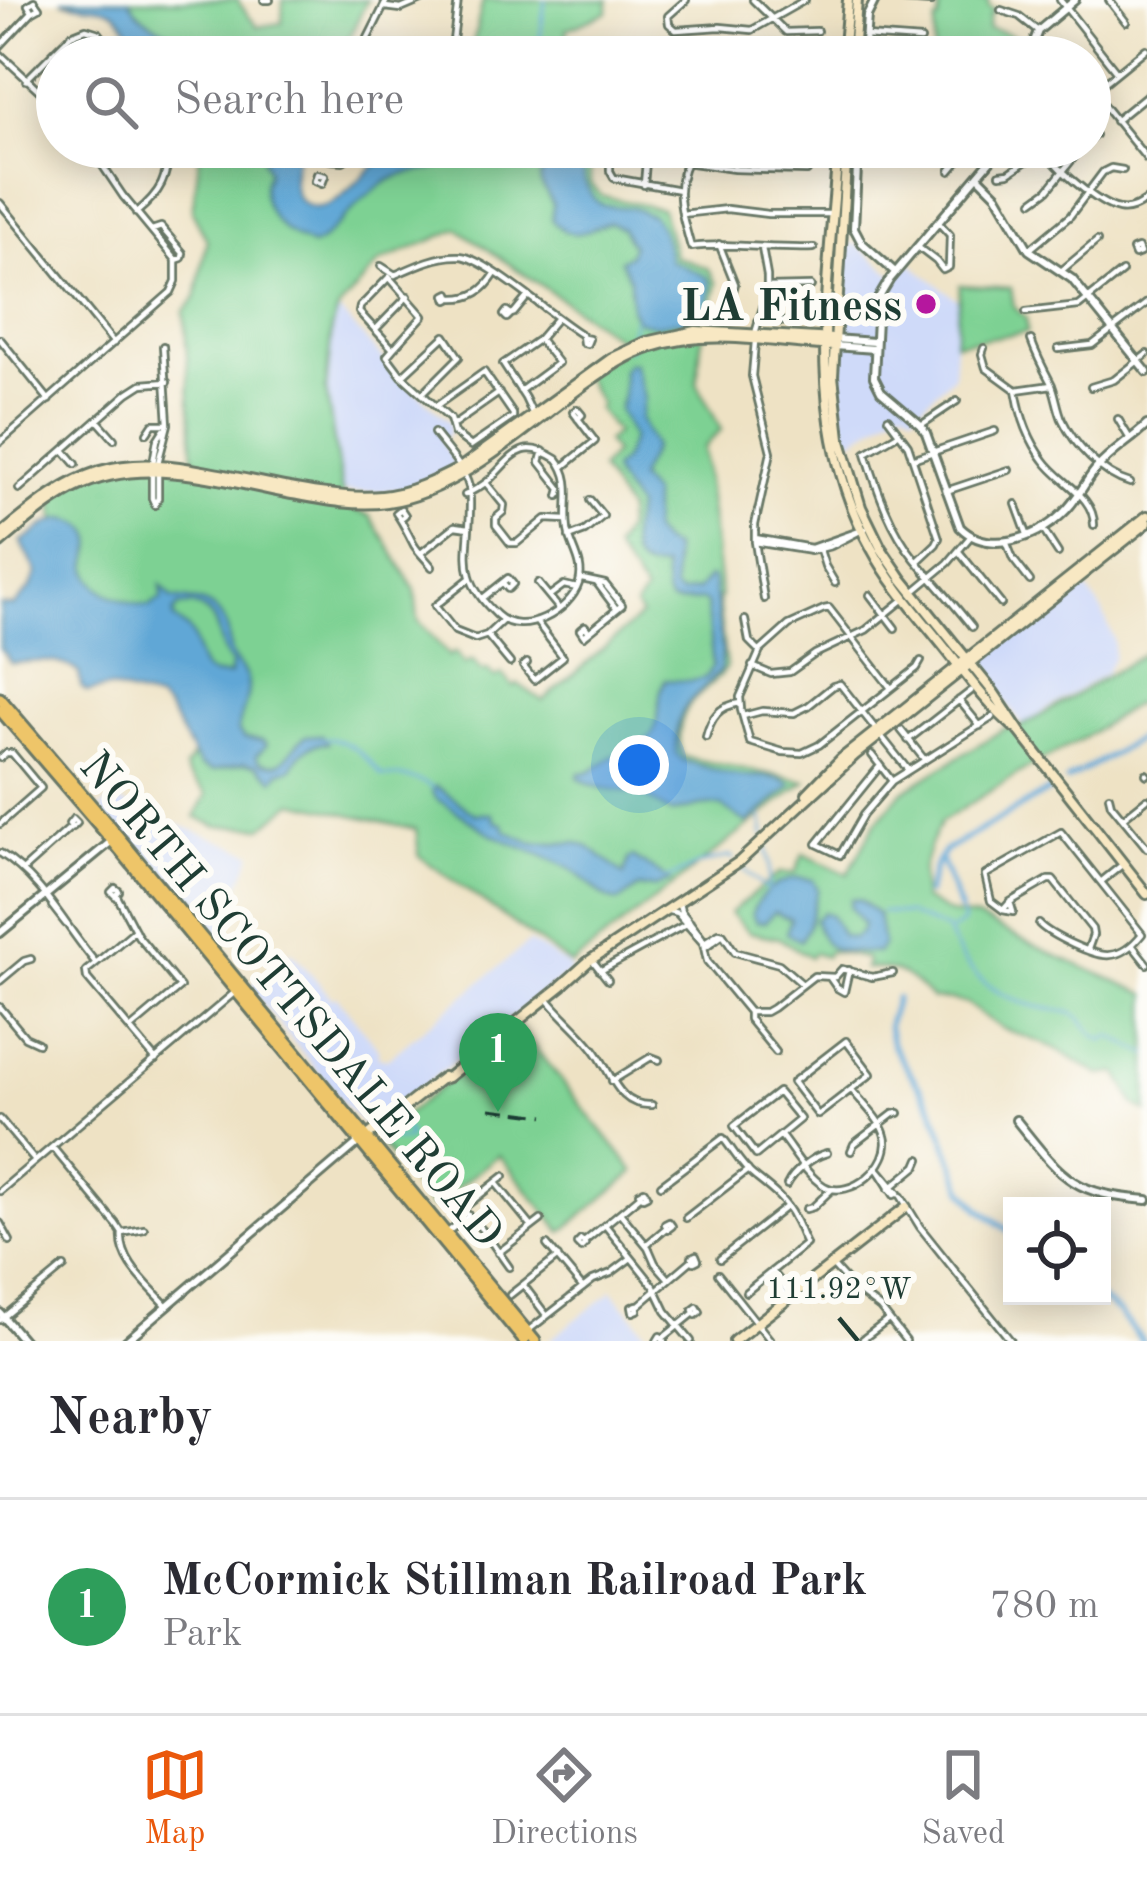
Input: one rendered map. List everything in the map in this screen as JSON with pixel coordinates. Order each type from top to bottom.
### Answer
[{"type":"main road","points":[[845,36],[848,0]]},
{"type":"main road","points":[[854,36],[857,0]]},
{"type":"main road","points":[[836,168],[826,404],[841,478],[909,596],[1147,894]]},
{"type":"main road","points":[[829,343],[851,168]]},
{"type":"main road","points":[[0,539],[79,482],[155,467],[363,500],[401,492],[457,475],[612,358],[639,344],[696,331],[829,343]]},
{"type":"main road","points":[[363,1139],[592,961],[736,864],[829,771],[1147,520]]},
{"type":"main road","name":"NORTH SCOTTSDALE ROAD","points":[[0,698],[461,1265],[529,1339]]},
{"type":"main road","name":"NORTH SCOTTSDALE ROAD","points":[[0,710],[115,838],[239,989],[256,1017],[446,1234],[529,1339]]},
{"type":"main road","points":[[734,1341],[906,1207]]},
{"type":"main road","points":[[416,1210],[446,1234],[461,1265]]},
{"type":"street","points":[[369,36],[386,3],[401,9],[422,0]]},
{"type":"street","points":[[451,36],[458,0]]},
{"type":"street","points":[[686,0],[668,16],[676,30],[752,31],[805,0]]},
{"type":"street","points":[[753,0],[786,32],[817,31]]},
{"type":"street","points":[[866,36],[867,16],[875,0]]},
{"type":"street","points":[[902,0],[931,2]]},
{"type":"street","points":[[1036,36],[1063,4],[1075,0]]},
{"type":"street","points":[[1108,0],[1126,22]]},
{"type":"street","points":[[1063,4],[1088,36]]},
{"type":"street","points":[[1001,10],[1019,16],[1038,31]]},
{"type":"street","points":[[32,12],[0,50],[36,89]]},
{"type":"street","points":[[71,36],[93,30],[99,36]]},
{"type":"street","points":[[1111,77],[1147,49]]},
{"type":"street","points":[[1111,64],[1117,72]]},
{"type":"street","points":[[26,80],[36,70]]},
{"type":"street","points":[[1115,121],[1147,95]]},
{"type":"street","points":[[1111,116],[1147,159]]},
{"type":"street","points":[[1138,150],[1147,143]]},
{"type":"street","points":[[0,442],[171,292],[176,281],[176,260],[105,168]]},
{"type":"street","points":[[136,213],[155,198],[167,168]]},
{"type":"street","points":[[323,174],[326,168]]},
{"type":"street","points":[[611,168],[618,180],[680,190]]},
{"type":"street","points":[[644,185],[645,168]]},
{"type":"street","points":[[684,168],[682,214],[691,247],[814,248]]},
{"type":"street","points":[[727,168],[808,168]]},
{"type":"street","points":[[854,168],[855,231],[860,242],[896,272]]},
{"type":"street","points":[[985,168],[878,299],[874,345],[873,370],[881,392],[921,425],[958,524],[970,537],[988,543],[1042,528],[1061,516],[1100,465],[1146,428]]},
{"type":"street","points":[[1000,174],[1018,168]]},
{"type":"street","points":[[1058,168],[1118,208],[1147,200]]},
{"type":"street","points":[[1033,201],[1066,168]]},
{"type":"street","points":[[1029,250],[1070,216],[1107,170],[1123,170]]},
{"type":"street","points":[[978,176],[994,190],[1029,250],[1061,271],[1147,372]]},
{"type":"street","points":[[0,202],[114,344]]},
{"type":"street","points":[[682,214],[727,209],[833,214]]},
{"type":"street","points":[[917,247],[943,270],[948,269],[950,235],[938,222]]},
{"type":"street","points":[[1061,271],[1097,241]]},
{"type":"street","points":[[719,244],[735,284],[726,316]]},
{"type":"street","points":[[762,248],[768,286],[755,337],[752,379],[771,452],[755,540],[764,598]]},
{"type":"street","points":[[381,266],[395,275],[427,261],[472,258],[584,338]]},
{"type":"street","points":[[1026,312],[1074,308],[1122,272]]},
{"type":"street","points":[[452,298],[480,292],[495,274]]},
{"type":"street","points":[[393,349],[359,310],[389,277],[423,316],[393,349],[387,355],[402,376],[470,446],[513,417],[484,372],[436,406]]},
{"type":"street","points":[[768,286],[811,286]]},
{"type":"street","points":[[376,329],[408,296]]},
{"type":"street","points":[[511,314],[528,296]]},
{"type":"street","points":[[1058,349],[1092,345],[1147,303]]},
{"type":"street","points":[[537,415],[503,364],[539,339],[556,320]]},
{"type":"street","points":[[758,321],[809,322]]},
{"type":"street","points":[[402,376],[443,336],[459,356],[422,394]]},
{"type":"street","points":[[0,339],[50,400]]},
{"type":"street","points":[[520,391],[558,363],[539,339]]},
{"type":"street","points":[[1031,340],[1053,385],[1060,414],[1078,445],[1116,478],[1130,483]]},
{"type":"street","points":[[829,343],[874,345]]},
{"type":"street","points":[[155,467],[167,424],[163,346]]},
{"type":"street","points":[[984,348],[986,368],[1016,390],[1036,449],[1091,506],[1094,525]]},
{"type":"street","points":[[1091,386],[1109,383],[1147,354]]},
{"type":"street","points":[[19,488],[142,384],[166,382]]},
{"type":"street","points":[[1016,390],[1053,385]]},
{"type":"street","points":[[442,444],[500,393]]},
{"type":"street","points":[[921,425],[957,401]]},
{"type":"street","points":[[888,418],[906,441],[939,538],[917,561]]},
{"type":"street","points":[[563,466],[595,441],[578,419]]},
{"type":"street","points":[[1118,419],[1131,440]]},
{"type":"street","points":[[98,421],[114,439]]},
{"type":"street","points":[[147,433],[153,424],[167,424]]},
{"type":"street","points":[[913,458],[995,431]]},
{"type":"street","points":[[434,433],[467,494],[465,563],[469,579],[503,620],[517,626],[537,623],[577,588],[580,579],[580,564],[569,537],[568,480],[563,466],[543,451],[519,451],[486,483],[467,494]]},
{"type":"street","points":[[898,434],[866,453],[890,516],[917,561],[972,627]]},
{"type":"street","points":[[64,450],[76,464]]},
{"type":"street","points":[[543,451],[540,462],[561,489],[559,496]]},
{"type":"street","points":[[946,491],[1009,470]]},
{"type":"street","points":[[486,483],[504,505],[496,525],[511,543],[546,519],[567,520]]},
{"type":"street","points":[[569,537],[603,516],[590,500]]},
{"type":"street","points":[[1016,504],[1027,534]]},
{"type":"street","points":[[400,519],[432,567]]},
{"type":"street","points":[[421,553],[455,526],[469,528]]},
{"type":"street","points":[[755,540],[798,551],[820,548],[866,528]]},
{"type":"street","points":[[1042,528],[1058,553]]},
{"type":"street","points":[[752,667],[784,674],[853,637],[932,577],[970,537]]},
{"type":"street","points":[[1006,541],[1030,581]]},
{"type":"street","points":[[820,548],[836,583]]},
{"type":"street","points":[[959,551],[1001,604]]},
{"type":"street","points":[[469,579],[435,606],[455,631],[475,639],[503,620]]},
{"type":"street","points":[[580,579],[597,583],[620,607],[589,632]]},
{"type":"street","points":[[483,598],[503,583]]},
{"type":"street","points":[[538,583],[558,607]]},
{"type":"street","points":[[549,596],[564,585],[577,588]]},
{"type":"street","points":[[870,595],[895,628]]},
{"type":"street","points":[[891,688],[829,608],[788,623],[760,651],[741,692],[749,743],[802,753],[819,745],[862,712],[916,668],[920,661]]},
{"type":"street","points":[[746,620],[749,641],[760,651]]},
{"type":"street","points":[[537,623],[563,657],[539,676]]},
{"type":"street","points":[[487,635],[510,663]]},
{"type":"street","points":[[743,716],[794,712],[840,684],[908,770]]},
{"type":"street","points":[[908,740],[971,691]]},
{"type":"street","points":[[959,700],[980,726]]},
{"type":"street","points":[[706,737],[713,716],[740,703]]},
{"type":"street","points":[[880,766],[818,844],[840,855],[863,815],[892,781],[994,717]]},
{"type":"street","points":[[901,730],[925,760]]},
{"type":"street","points":[[0,758],[9,752],[41,788],[0,824]]},
{"type":"street","points":[[872,755],[892,781]]},
{"type":"street","points":[[1109,796],[1146,846]]},
{"type":"street","points":[[1123,818],[1147,799]]},
{"type":"street","points":[[850,804],[863,815]]},
{"type":"street","points":[[24,869],[71,827]]},
{"type":"street","points":[[1039,923],[1046,931],[1088,949],[1102,955],[1132,945],[1142,934],[1061,832],[985,874],[992,901],[1003,910],[1052,880],[1092,928],[1088,949]]},
{"type":"street","points":[[0,933],[115,838]]},
{"type":"street","points":[[0,853],[24,869],[96,963]]},
{"type":"street","points":[[1102,881],[1124,864]]},
{"type":"street","points":[[117,896],[135,931],[180,987],[130,1029]]},
{"type":"street","points":[[679,903],[704,945],[707,961],[776,1052]]},
{"type":"street","points":[[666,911],[688,923]]},
{"type":"street","points":[[600,970],[688,923]]},
{"type":"street","points":[[135,931],[86,971],[156,1060]]},
{"type":"street","points":[[704,945],[723,934],[735,952],[779,964],[802,984]]},
{"type":"street","points":[[1132,945],[1145,964]]},
{"type":"street","points":[[0,981],[31,959]]},
{"type":"street","points":[[592,961],[608,980]]},
{"type":"street","points":[[749,1012],[766,1012],[814,976],[836,976],[839,970],[864,975],[893,973]]},
{"type":"street","points":[[829,976],[842,992],[849,970]]},
{"type":"street","points":[[0,1191],[239,989]]},
{"type":"street","points":[[546,998],[592,1046],[620,1094],[652,1105]]},
{"type":"street","points":[[0,1007],[25,1037],[38,1043]]},
{"type":"street","points":[[846,1041],[872,1074],[853,1090],[818,1115],[793,1082],[846,1041]]},
{"type":"street","points":[[612,1081],[651,1057],[659,1060]]},
{"type":"street","points":[[781,1136],[819,1182],[832,1189],[851,1187],[876,1168],[886,1145],[879,1125],[853,1090]]},
{"type":"street","points":[[778,1092],[800,1119],[781,1136],[756,1155],[734,1126],[778,1092]]},
{"type":"street","points":[[851,1151],[854,1144],[899,1113]]},
{"type":"street","points":[[0,1119],[35,1161]]},
{"type":"street","points":[[1016,1120],[1053,1165],[1078,1184],[1106,1196],[1147,1199]]},
{"type":"street","points":[[661,1185],[723,1138],[786,1207],[806,1244],[746,1292]]},
{"type":"street","points":[[126,1341],[363,1139]]},
{"type":"street","points":[[52,1147],[122,1234],[125,1256],[166,1306]]},
{"type":"street","points":[[787,1185],[827,1153]]},
{"type":"street","points":[[895,1193],[920,1160]]},
{"type":"street","points":[[876,1168],[1010,1341]]},
{"type":"street","points":[[686,1218],[748,1169]]},
{"type":"street","points":[[446,1234],[504,1176]]},
{"type":"street","points":[[496,1183],[532,1227]]},
{"type":"street","points":[[806,1209],[832,1189]]},
{"type":"street","points":[[584,1241],[640,1196]]},
{"type":"street","points":[[457,1203],[509,1267]]},
{"type":"street","points":[[720,1258],[786,1207]]},
{"type":"street","points":[[620,1213],[669,1280]]},
{"type":"street","points":[[498,1253],[542,1220]]},
{"type":"street","points":[[0,1222],[10,1241]]},
{"type":"street","points":[[605,1225],[692,1341]]},
{"type":"street","points":[[646,1244],[666,1228]]},
{"type":"street","points":[[122,1234],[144,1229]]},
{"type":"street","points":[[547,1245],[583,1288]]},
{"type":"street","points":[[510,1295],[558,1258]]},
{"type":"street","points":[[529,1339],[548,1316],[593,1280],[631,1258]]},
{"type":"street","points":[[638,1306],[692,1260]]},
{"type":"street","points":[[832,1265],[880,1308],[906,1341]]},
{"type":"street","points":[[24,1341],[1,1316],[64,1268]]},
{"type":"street","points":[[770,1273],[790,1298]]},
{"type":"street","points":[[718,1274],[771,1341]]},
{"type":"street","points":[[523,1285],[548,1316]]},
{"type":"street","points":[[662,1340],[694,1313]]},
{"type":"street","points":[[863,1339],[889,1319]]},
{"type":"shaded area","points":[[843,244],[856,244],[895,276],[908,261],[958,300],[953,376],[913,414],[903,407],[845,445],[835,362]]},
{"type":"shaded area","points":[[338,310],[450,422],[450,433],[441,442],[458,467],[412,487],[342,492],[326,391]]},
{"type":"shaded area","points":[[1079,580],[1101,608],[1114,639],[1114,657],[1105,674],[1023,726],[977,663]]},
{"type":"shaded area","points":[[112,799],[253,853],[231,904],[219,951],[100,809]]},
{"type":"shaded area","points":[[529,942],[572,971],[367,1129],[249,987],[291,951],[332,998],[336,996],[378,1048],[378,1057],[387,1059]]},
{"type":"shaded area","points":[[611,1289],[653,1341],[548,1341],[610,1293]]},
{"type":"green space","points":[[129,0],[237,0],[257,27],[282,23],[283,0],[367,0],[350,36],[175,36],[136,11]]},
{"type":"green space","points":[[483,0],[608,0],[608,12],[567,29],[568,36],[475,36]]},
{"type":"green space","points":[[945,0],[988,0],[989,8],[995,10],[988,29],[1012,36],[935,36]]},
{"type":"green space","points":[[198,168],[294,168],[297,196],[312,207],[323,207],[372,168],[590,168],[590,183],[602,196],[662,209],[675,256],[709,269],[717,284],[701,343],[697,383],[721,430],[703,448],[726,667],[684,714],[680,744],[684,757],[806,781],[571,965],[419,856],[416,829],[294,802],[263,827],[217,826],[195,817],[207,795],[185,767],[219,724],[148,607],[116,598],[95,584],[88,568],[91,534],[78,523],[55,520],[52,486],[128,458],[194,462],[184,312],[196,298],[207,240],[192,211]],"holes":[[[458,229],[621,340],[623,348],[582,373],[600,404],[597,408],[616,433],[606,442],[614,453],[600,469],[627,511],[625,530],[614,549],[645,593],[635,607],[641,616],[543,701],[518,684],[513,687],[502,674],[495,678],[472,660],[465,664],[455,652],[449,656],[418,620],[415,590],[370,516],[347,507],[326,390],[332,327],[338,310],[380,262]]]},
{"type":"green space","points":[[960,285],[1011,288],[1014,307],[1026,318],[1027,332],[955,343]]},
{"type":"green space","points":[[1147,652],[1147,696],[941,822],[922,871],[923,899],[950,914],[977,918],[1147,994],[1147,1112],[1135,1105],[1118,1073],[1100,1075],[1053,1047],[1001,1028],[967,1004],[932,999],[903,974],[865,968],[864,958],[829,951],[825,957],[813,953],[810,957],[778,938],[748,932],[730,913],[779,873],[795,873],[803,854],[848,874],[874,825],[902,792],[1004,729],[1023,726]]},
{"type":"green space","points":[[518,1027],[635,1172],[562,1232],[499,1155],[431,1208],[378,1141],[379,1135]]},
{"type":"water","points":[[61,0],[129,0],[145,19],[175,36],[132,36],[115,13]]},
{"type":"water","points":[[266,168],[295,168],[297,197],[314,207],[337,200],[373,168],[436,168],[386,182],[312,246],[290,234],[267,207],[264,184]]},
{"type":"water","points":[[546,168],[583,168],[584,181],[602,205],[652,215],[670,260],[710,282],[707,302],[699,313],[681,323],[638,321],[631,309],[630,279],[620,260],[632,246],[622,228],[610,222],[573,233],[560,228],[552,220],[553,204],[540,176]]},
{"type":"water","points":[[634,363],[644,398],[640,419],[653,446],[638,479],[652,495],[652,532],[673,548],[674,590],[680,594],[698,590],[709,577],[713,579],[722,652],[720,670],[681,714],[676,754],[683,761],[722,772],[792,785],[748,823],[717,805],[671,813],[641,794],[598,787],[578,777],[652,734],[665,680],[705,678],[713,666],[706,603],[669,600],[664,568],[643,567],[633,556],[630,540],[636,508],[612,471],[623,460],[632,438],[619,409],[623,369]]},
{"type":"water","points":[[56,521],[73,521],[89,531],[93,540],[88,564],[91,577],[112,596],[148,607],[162,599],[161,586],[172,598],[204,603],[216,611],[248,685],[238,731],[266,745],[256,756],[260,762],[277,764],[306,736],[321,735],[327,743],[305,750],[292,768],[279,772],[274,780],[256,765],[245,763],[212,771],[200,766],[157,700],[109,688],[87,692],[79,673],[63,664],[11,663],[0,648],[0,605],[14,606],[37,573],[21,541]],"holes":[[[179,606],[203,610],[215,622],[231,663],[230,675],[207,672],[191,633],[174,619]]]},
{"type":"water","points":[[436,786],[475,814],[492,814],[506,831],[533,843],[589,847],[624,875],[633,857],[670,881],[638,888],[619,902],[612,900],[572,870],[494,835],[438,800],[432,792]]},
{"type":"water","points":[[797,878],[813,880],[818,889],[800,941],[786,933],[791,919],[774,912],[765,922],[756,922],[752,914],[769,890]]},
{"type":"water","points":[[851,899],[860,900],[878,915],[883,944],[877,953],[838,950],[819,932],[815,920],[823,912],[831,915],[842,936],[853,938],[861,932],[863,924],[850,907]]},
{"type":"waterway","points":[[540,36],[545,0]]},
{"type":"waterway","points":[[936,2],[946,4]]},
{"type":"waterway","points":[[628,350],[634,318]]},
{"type":"waterway","points":[[1067,780],[1147,734]]},
{"type":"waterway","points":[[321,739],[348,744],[382,776],[415,779],[433,788]]},
{"type":"waterway","points":[[927,893],[945,851],[1055,787]]},
{"type":"waterway","points":[[761,815],[764,835]]},
{"type":"waterway","points":[[766,844],[768,888]]},
{"type":"waterway","points":[[940,858],[960,910]]},
{"type":"waterway","points":[[665,880],[700,864],[733,859]]},
{"type":"waterway","points":[[740,866],[769,892]]},
{"type":"waterway","points":[[951,931],[963,923],[960,910]]},
{"type":"waterway","points":[[881,912],[909,914]]},
{"type":"waterway","points":[[912,916],[947,930],[972,970],[1008,997],[1072,1013],[1099,1038],[1110,1036],[1147,1054]]},
{"type":"waterway","points":[[896,998],[888,1025],[892,1045],[933,1108],[964,1190],[1003,1226]]},
{"type":"waterway","points":[[381,1145],[390,1139],[406,1140],[409,1134],[403,1125]]},
{"type":"waterway","points":[[1109,1305],[1142,1341]]},
{"type":"railway","points":[[490,1109],[545,1116]]},
{"type":"place","name":"LA Fitness","points":[[926,304]]},
{"type":"place","name":"McCormick Stillman Railroad Park","points":[[498,1112]]}]
